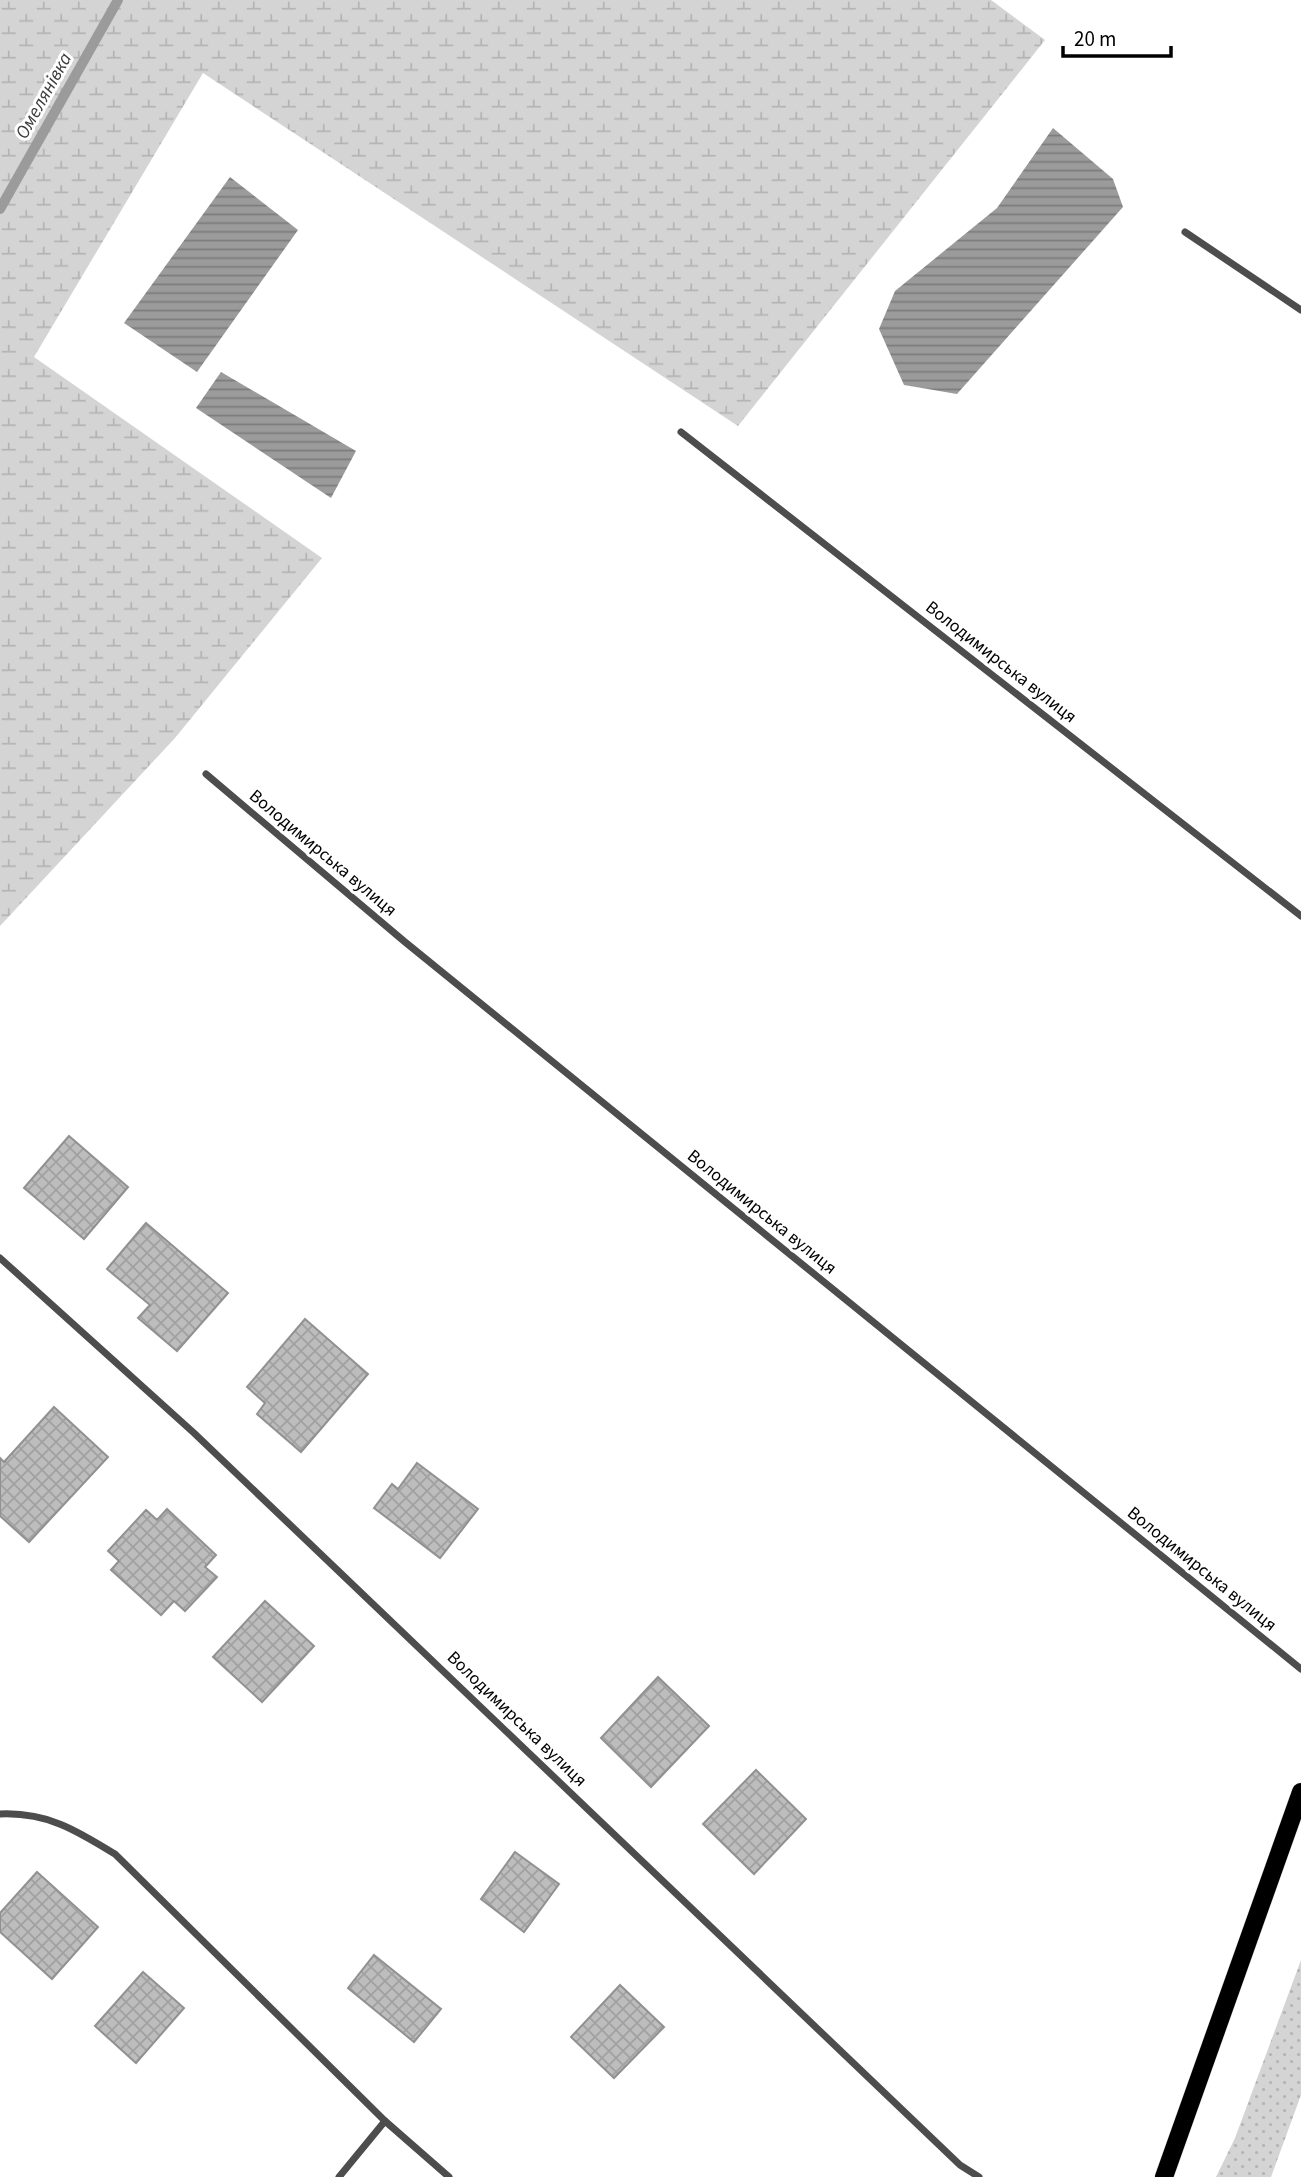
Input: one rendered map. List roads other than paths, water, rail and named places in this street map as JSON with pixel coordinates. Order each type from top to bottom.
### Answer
[{"type":"main road","points":[[1164,2177],[1301,1792]]},
{"type":"street","points":[[1185,232],[1301,310]]},
{"type":"street","name":"Володимирська вулиця","points":[[681,432],[1301,916]]},
{"type":"street","name":"Володимирська вулиця","points":[[206,774],[416,951],[1301,1669]]},
{"type":"street","name":"Володимирська вулиця","points":[[0,1258],[194,1433],[960,2165],[979,2177]]},
{"type":"street","points":[[0,1814],[21,1813],[71,1827],[115,1854],[385,2121],[449,2177]]},
{"type":"street","points":[[339,2177],[385,2121]]},
{"type":"waterway","name":"Омелянівка","points":[[0,209],[118,0]]}]
